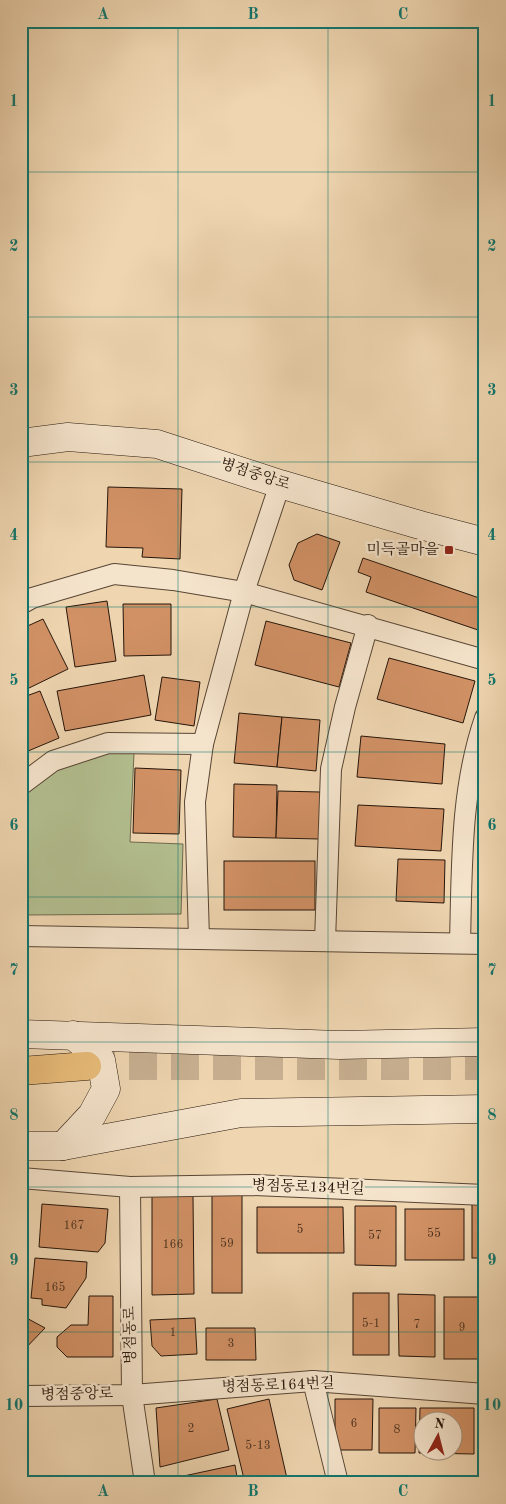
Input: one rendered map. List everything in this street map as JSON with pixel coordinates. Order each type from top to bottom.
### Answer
[{"type":"highway","points":[[21,1064],[87,1066],[21,1071]]},
{"type":"street","name":"병점중앙로","points":[[21,442],[68,437],[157,444],[280,484],[485,542]]},
{"type":"street","points":[[199,939],[195,802],[203,744],[244,592],[280,484]]},
{"type":"street","points":[[21,604],[32,598],[114,574],[173,580],[244,592],[368,625],[485,660]]},
{"type":"street","points":[[325,941],[331,769],[345,707],[368,625]]},
{"type":"street","points":[[460,944],[466,796],[477,740],[485,718]]},
{"type":"street","points":[[21,784],[53,760],[108,743],[203,744]]},
{"type":"street","points":[[21,936],[485,944]]},
{"type":"street","points":[[21,1034],[339,1045],[485,1042]]},
{"type":"street","points":[[63,1146],[92,1116],[106,1089],[101,1060],[72,1036]]},
{"type":"street","points":[[21,1146],[63,1146],[241,1113],[485,1109]]},
{"type":"street","points":[[21,1178],[130,1187]]},
{"type":"street","name":"병점동로134번길","points":[[130,1187],[253,1185],[485,1195]]},
{"type":"street","name":"병점동로","points":[[130,1187],[132,1394],[145,1483]]},
{"type":"street","points":[[313,1381],[338,1483]]},
{"type":"street","name":"병점동로164번길","points":[[132,1394],[313,1381],[485,1394]]},
{"type":"street","name":"병점중앙로","points":[[21,1396],[132,1394]]},
{"type":"green space","points":[[112,751],[134,753],[130,842],[183,844],[181,914],[21,915],[21,797],[54,769]]},
{"type":"building","points":[[108,487],[182,489],[180,559],[142,557],[143,548],[106,547]]},
{"type":"building","points":[[317,534],[340,542],[322,590],[294,580],[289,565],[298,543]]},
{"type":"building","points":[[363,558],[485,600],[485,621],[481,631],[366,592],[371,577],[358,572]]},
{"type":"building","points":[[107,601],[116,661],[75,667],[66,607]]},
{"type":"building","points":[[123,604],[171,604],[171,655],[124,656]]},
{"type":"building","points":[[43,619],[68,669],[27,689],[21,678],[21,629]]},
{"type":"building","points":[[266,621],[351,643],[339,687],[255,665]]},
{"type":"building","points":[[389,658],[475,681],[463,723],[377,699]]},
{"type":"building","points":[[144,675],[151,715],[65,731],[57,691]]},
{"type":"building","points":[[162,677],[200,682],[194,726],[155,720]]},
{"type":"building","points":[[40,691],[59,738],[21,754],[21,698]]},
{"type":"building","points":[[239,713],[282,717],[277,767],[234,763]]},
{"type":"building","points":[[282,717],[320,720],[316,771],[277,767]]},
{"type":"building","points":[[361,736],[445,744],[442,784],[357,777]]},
{"type":"building","points":[[135,768],[181,770],[179,834],[133,833]]},
{"type":"building","points":[[234,784],[277,785],[276,838],[233,837]]},
{"type":"building","points":[[278,791],[320,792],[319,839],[276,838]]},
{"type":"building","points":[[358,805],[444,809],[441,851],[355,846]]},
{"type":"building","points":[[398,859],[445,860],[444,903],[396,901]]},
{"type":"building","points":[[224,861],[315,861],[315,910],[224,910]]},
{"type":"building","points":[[212,1195],[242,1195],[242,1293],[212,1293]]},
{"type":"building","points":[[152,1196],[193,1196],[194,1294],[152,1295]]},
{"type":"building","points":[[21,1199],[25,1199],[24,1285],[21,1283]]},
{"type":"building","points":[[42,1204],[108,1209],[105,1243],[98,1252],[39,1247]]},
{"type":"building","points":[[472,1204],[485,1204],[485,1258],[472,1258]]},
{"type":"building","points":[[355,1206],[396,1206],[396,1266],[355,1265]]},
{"type":"building","points":[[257,1207],[343,1207],[344,1253],[257,1253]]},
{"type":"building","points":[[405,1209],[464,1209],[464,1260],[405,1260]]},
{"type":"building","points":[[35,1258],[87,1262],[86,1278],[66,1308],[42,1305],[42,1299],[31,1298]]},
{"type":"building","points":[[353,1293],[389,1293],[389,1355],[353,1355]]},
{"type":"building","points":[[398,1294],[435,1295],[435,1357],[399,1356]]},
{"type":"building","points":[[89,1296],[113,1296],[113,1357],[67,1357],[57,1347],[57,1337],[71,1325],[88,1325]]},
{"type":"building","points":[[444,1297],[480,1297],[480,1359],[444,1359]]},
{"type":"building","points":[[21,1315],[45,1328],[21,1353]]},
{"type":"building","points":[[195,1318],[197,1354],[161,1356],[152,1346],[150,1320]]},
{"type":"building","points":[[206,1328],[255,1328],[256,1360],[206,1360]]},
{"type":"building","points":[[217,1399],[229,1450],[160,1467],[156,1408]]},
{"type":"building","points":[[269,1399],[288,1483],[245,1483],[227,1409]]},
{"type":"building","points":[[335,1399],[373,1399],[372,1450],[335,1450]]},
{"type":"building","points":[[21,1404],[24,1404],[25,1453],[21,1453]]},
{"type":"building","points":[[379,1408],[416,1408],[416,1412],[414,1412],[414,1453],[379,1453]]},
{"type":"building","points":[[420,1408],[474,1408],[474,1454],[464,1454],[464,1412],[420,1412]]},
{"type":"building","points":[[235,1465],[238,1483],[165,1483],[165,1480]]},
{"type":"tunnel","points":[[87,1066],[485,1066]]},
{"type":"place","name":"미득골마을","points":[[449,550]]}]
